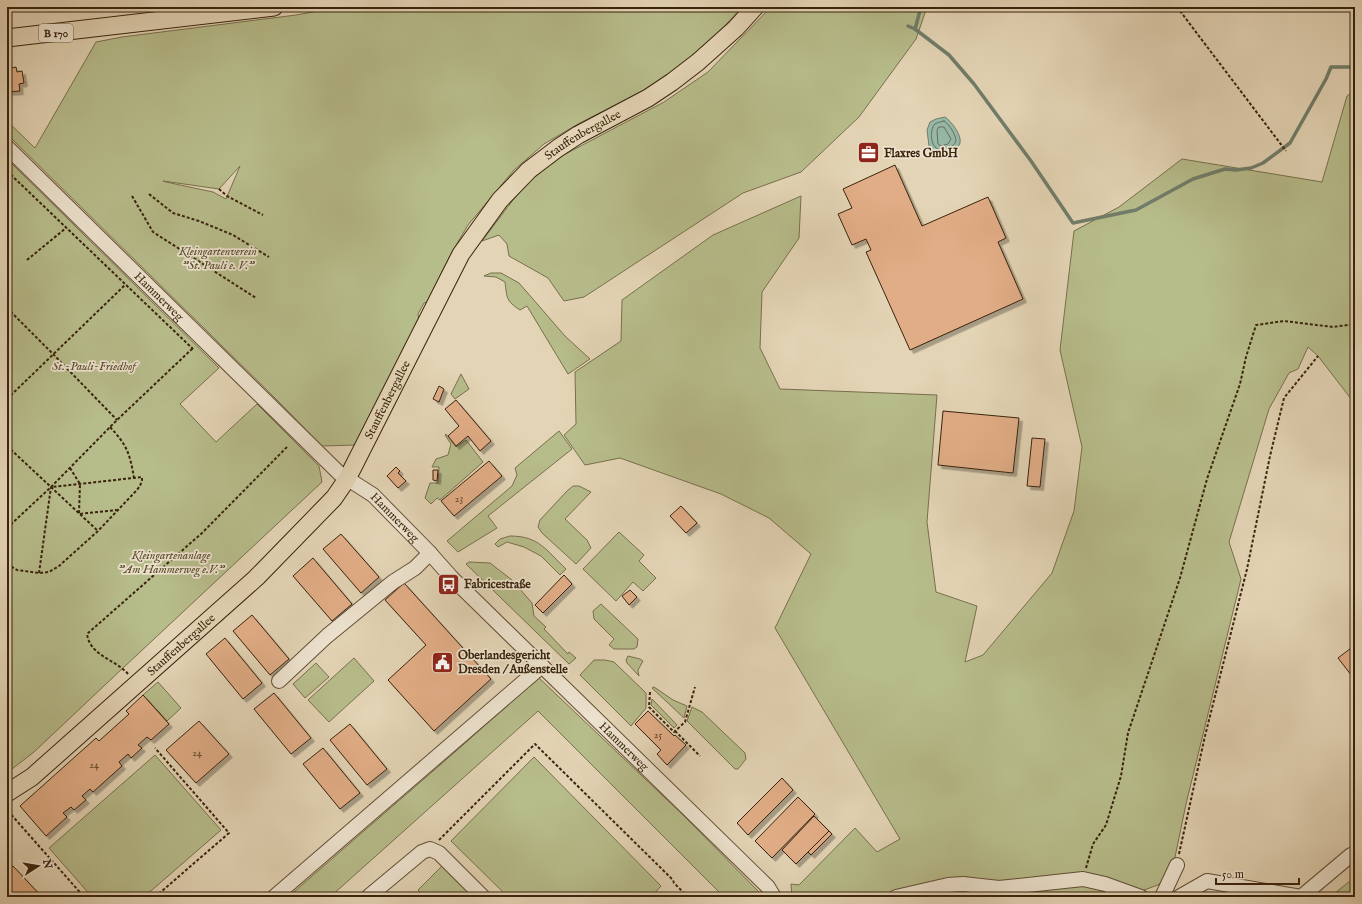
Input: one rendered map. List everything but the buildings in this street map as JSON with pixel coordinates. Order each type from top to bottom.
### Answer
[{"type":"main road","name":"B 170","points":[[7,38],[274,7]]},
{"type":"main road","name":"Stauffenbergallee","points":[[7,793],[32,777],[256,578],[334,498],[347,478],[461,254],[500,200],[529,170],[558,148],[584,131],[648,98],[672,82],[698,62],[736,28],[755,7]]},
{"type":"street","name":"Hammerweg","points":[[7,147],[329,463],[347,478],[373,495],[430,553],[452,578],[768,887],[774,897]]},
{"type":"street","points":[[278,681],[326,636],[393,582],[415,568],[430,553]]},
{"type":"street","points":[[274,897],[542,666]]},
{"type":"street","points":[[368,897],[422,852],[430,849],[439,853],[483,897]]},
{"type":"street","points":[[1180,897],[1207,881],[1301,897],[1351,855]]},
{"type":"street","points":[[1162,897],[1177,865]]},
{"type":"street","points":[[896,897],[948,885],[963,884],[999,888],[1083,879],[1105,884],[1141,897]]},
{"type":"path","points":[[1177,7],[1286,151]]},
{"type":"path","points":[[7,171],[192,349],[7,528]]},
{"type":"path","points":[[219,189],[227,196],[263,215]]},
{"type":"path","points":[[149,194],[173,213],[233,234],[269,257]]},
{"type":"path","points":[[132,196],[153,232],[256,298]]},
{"type":"path","points":[[27,260],[66,228]]},
{"type":"path","points":[[7,399],[125,285]]},
{"type":"path","points":[[7,308],[117,420]]},
{"type":"path","points":[[1083,879],[1093,844],[1106,825],[1121,776],[1128,733],[1180,578],[1207,479],[1240,384],[1246,357],[1256,326],[1284,320],[1333,327],[1355,324]]},
{"type":"path","points":[[1177,865],[1205,736],[1247,570],[1270,456],[1284,398],[1318,356]]},
{"type":"path","points":[[110,427],[122,439],[130,457],[134,478]]},
{"type":"path","points":[[7,446],[98,531]]},
{"type":"path","points":[[123,668],[94,650],[88,640],[87,634],[202,533],[287,447]]},
{"type":"path","points":[[70,468],[80,484],[79,514]]},
{"type":"path","points":[[7,564],[17,570],[39,573],[49,572],[59,566],[119,510],[140,486],[142,477],[51,487]]},
{"type":"path","points":[[39,573],[51,487]]},
{"type":"path","points":[[79,514],[119,510]]},
{"type":"path","points":[[675,731],[685,722],[695,687]]},
{"type":"path","points":[[650,692],[649,707],[700,756]]},
{"type":"path","points":[[430,849],[434,842],[440,838],[536,744],[673,880],[674,883],[688,897]]},
{"type":"path","points":[[155,748],[229,833],[155,897]]},
{"type":"path","points":[[8,811],[84,897]]},
{"type":"green space","name":"Kleingartenverein \"St. Pauli e. V.\"","points":[[340,7],[742,7],[721,30],[660,82],[578,124],[544,144],[514,170],[468,225],[452,252],[427,302],[424,303],[418,314],[419,319],[356,445],[322,446],[7,134],[7,121],[35,148],[96,42],[122,37],[296,15]],"holes":[[[240,166],[226,199],[213,192],[163,181],[219,189]]]},
{"type":"green space","points":[[771,7],[927,7],[916,39],[859,117],[801,172],[743,193],[584,297],[564,301],[548,278],[509,256],[507,244],[499,235],[482,241],[522,188],[556,159],[664,102],[708,72]]},
{"type":"green space","points":[[1355,90],[1355,404],[1318,356],[1308,347],[1298,369],[1289,373],[1269,409],[1229,542],[1241,579],[1186,804],[1174,862],[1177,865],[1158,885],[1144,890],[1141,897],[792,897],[791,884],[799,885],[855,828],[877,852],[900,839],[775,628],[811,554],[769,518],[721,494],[620,458],[585,465],[564,435],[576,424],[575,372],[621,341],[622,300],[713,235],[801,196],[799,238],[762,292],[760,348],[780,389],[937,395],[927,522],[936,592],[977,606],[965,662],[983,655],[1052,573],[1074,511],[1082,447],[1060,350],[1074,231],[1119,207],[1182,159],[1322,182],[1347,96]]},
{"type":"green space","name":"St.-Pauli-Friedhof","points":[[7,159],[219,368],[180,404],[216,442],[257,404],[319,466],[322,482],[34,752],[12,769],[7,770]]},
{"type":"green space","points":[[491,273],[501,273],[519,283],[565,336],[590,359],[568,374],[527,306],[520,310],[512,304],[507,296],[505,282],[496,277],[484,276]]},
{"type":"green space","points":[[461,374],[469,389],[455,399],[451,394]]},
{"type":"green space","points":[[559,431],[572,449],[488,516],[497,528],[458,552],[447,541],[512,486],[517,475],[515,468]]},
{"type":"green space","points":[[446,434],[456,447],[466,440],[483,462],[440,500],[437,498],[431,504],[425,498],[430,483],[438,483],[439,467],[432,467],[436,459],[448,455],[451,444],[445,435]]},
{"type":"green space","points":[[573,486],[579,486],[591,492],[565,519],[587,540],[591,548],[576,564],[542,533],[538,527],[540,520]]},
{"type":"green space","points":[[619,532],[644,555],[639,561],[656,578],[643,591],[633,582],[616,601],[583,569]]},
{"type":"green space","points":[[510,536],[528,538],[535,541],[547,550],[566,569],[560,575],[541,556],[524,547],[507,542],[498,547],[495,544],[500,539]]},
{"type":"green space","points":[[469,562],[490,563],[512,580],[532,603],[534,616],[546,627],[544,629],[568,654],[569,652],[576,658],[569,664],[466,564]]},
{"type":"green space","points":[[601,604],[638,639],[637,647],[634,649],[614,649],[609,645],[614,639],[594,619],[593,611]]},
{"type":"green space","points":[[628,656],[643,661],[638,670],[639,676],[627,663],[626,660]]},
{"type":"green space","points":[[354,658],[374,681],[329,722],[308,700]]},
{"type":"green space","points":[[594,660],[614,662],[646,693],[646,708],[631,726],[580,675]]},
{"type":"green space","points":[[316,663],[329,677],[305,698],[293,684]]},
{"type":"green space","points":[[538,677],[683,815],[763,897],[724,897],[538,711],[330,897],[288,897],[463,745]]},
{"type":"green space","points":[[158,682],[181,708],[167,721],[143,695]]},
{"type":"green space","points":[[654,687],[673,700],[687,706],[684,718],[652,688]]},
{"type":"green space","points":[[652,699],[677,725],[674,728],[651,705]]},
{"type":"green space","points":[[692,707],[702,712],[745,753],[746,759],[738,769],[735,769],[687,721]]},
{"type":"green space","points":[[155,755],[221,830],[144,897],[92,897],[49,848]]},
{"type":"green space","points":[[534,757],[661,886],[651,897],[508,897],[451,841]]},
{"type":"green space","points":[[444,864],[476,897],[424,897],[418,890]]},
{"type":"green space","points":[[1355,877],[1355,897],[1330,897]]},
{"type":"water","points":[[945,117],[958,132],[960,143],[956,149],[950,153],[936,154],[929,146],[927,130],[930,122]]},
{"type":"waterway","points":[[915,29],[921,7]]},
{"type":"waterway","points":[[908,26],[915,29],[949,55],[974,84],[1031,161],[1073,223],[1136,210],[1193,179],[1225,169],[1236,170],[1251,168],[1263,163],[1290,143],[1326,79],[1331,67],[1355,67]]},
{"type":"place","name":"Flaxres GmbH","points":[[868,153]]},
{"type":"place","name":"Fabricestraße","points":[[448,584]]},
{"type":"place","name":"Oberlandesgericht Dresden / Außenstelle","points":[[442,662]]},
{"type":"park label","name":"Kleingartenanlage \"Am Hammerweg e.V.\"","points":[[171,562]]}]
